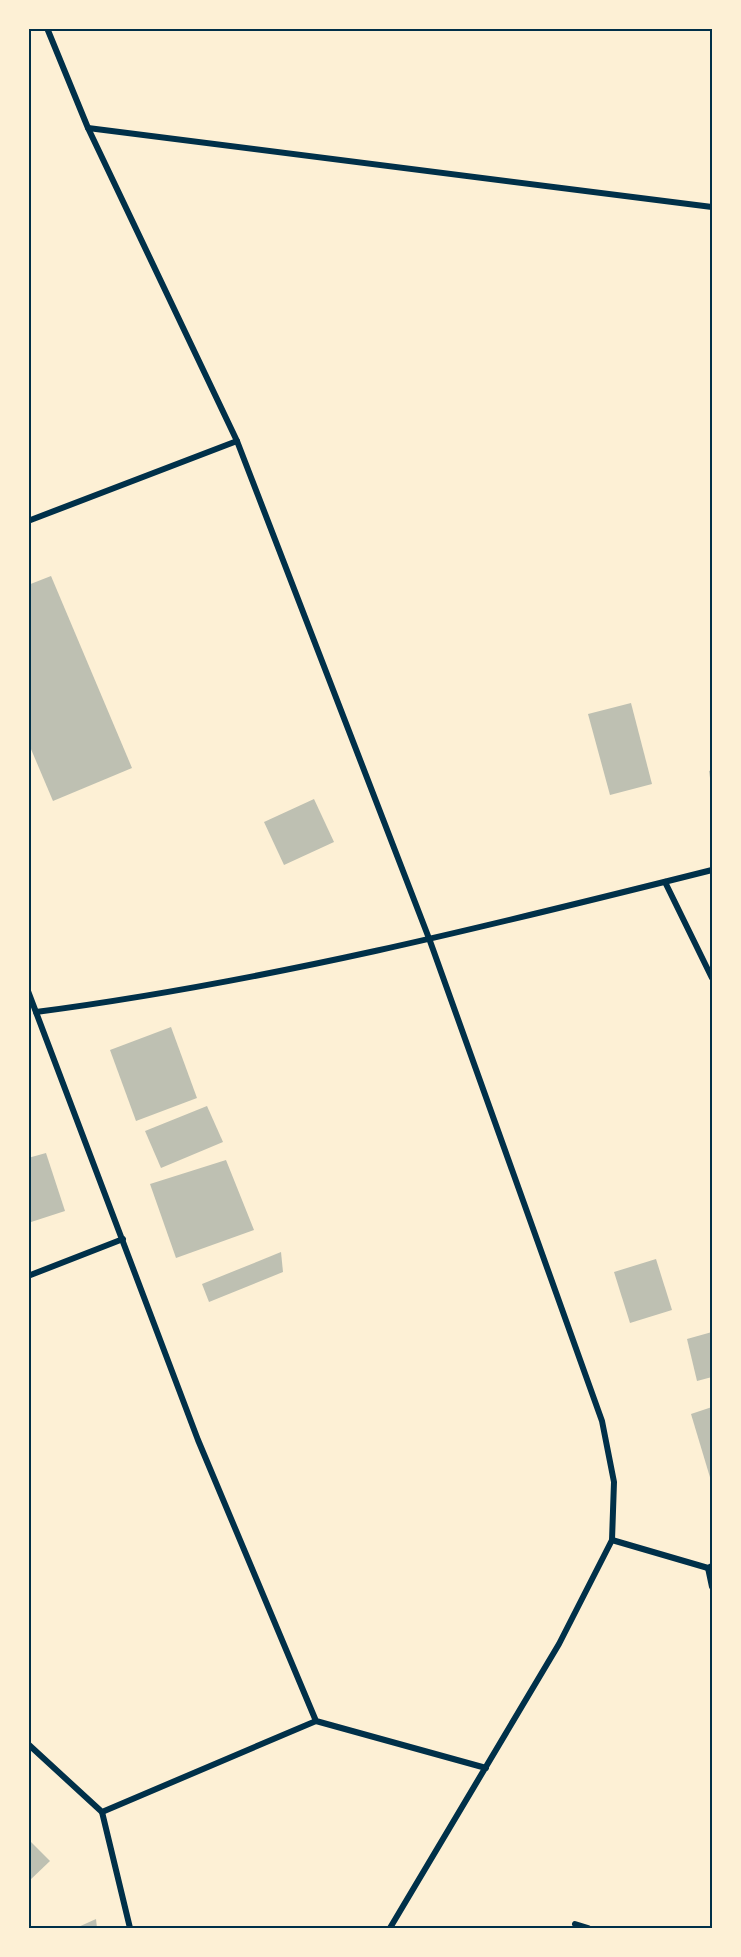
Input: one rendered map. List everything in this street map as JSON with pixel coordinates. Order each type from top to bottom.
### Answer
[{"type":"street","points":[[47,28],[88,128],[237,441],[430,941],[602,1421],[614,1482],[612,1540],[559,1644],[390,1929]]},
{"type":"street","points":[[88,128],[712,207]]},
{"type":"street","points":[[28,521],[237,441]]},
{"type":"street","points":[[36,1012],[100,1004],[430,941],[712,870]]},
{"type":"street","points":[[665,882],[712,978]]},
{"type":"street","points":[[28,991],[198,1440],[316,1721]]},
{"type":"street","points":[[28,1276],[123,1239]]},
{"type":"street","points":[[612,1540],[710,1567],[712,1587]]},
{"type":"street","points":[[102,1812],[316,1721],[486,1768]]},
{"type":"street","points":[[28,1743],[102,1812],[130,1929]]},
{"type":"street","points":[[575,1924],[588,1929]]},
{"type":"building","points":[[51,576],[132,768],[53,801],[28,742],[28,585]]},
{"type":"building","points":[[631,703],[652,784],[610,795],[588,714]]},
{"type":"building","points":[[712,770],[712,785],[711,785],[709,771]]},
{"type":"building","points":[[314,799],[334,842],[284,865],[264,822]]},
{"type":"building","points":[[171,1027],[197,1098],[136,1121],[110,1050]]},
{"type":"building","points":[[207,1106],[223,1142],[161,1168],[145,1131]]},
{"type":"building","points":[[46,1153],[65,1211],[28,1223],[28,1158]]},
{"type":"building","points":[[226,1160],[254,1230],[176,1258],[150,1184]]},
{"type":"building","points":[[281,1252],[283,1272],[209,1302],[202,1284]]},
{"type":"building","points":[[656,1259],[672,1310],[630,1323],[614,1272]]},
{"type":"building","points":[[712,1332],[712,1377],[697,1381],[687,1339]]},
{"type":"building","points":[[712,1407],[712,1484],[691,1414]]},
{"type":"building","points":[[28,1839],[50,1861],[28,1882]]},
{"type":"building","points":[[96,1919],[97,1928],[76,1928]]}]
